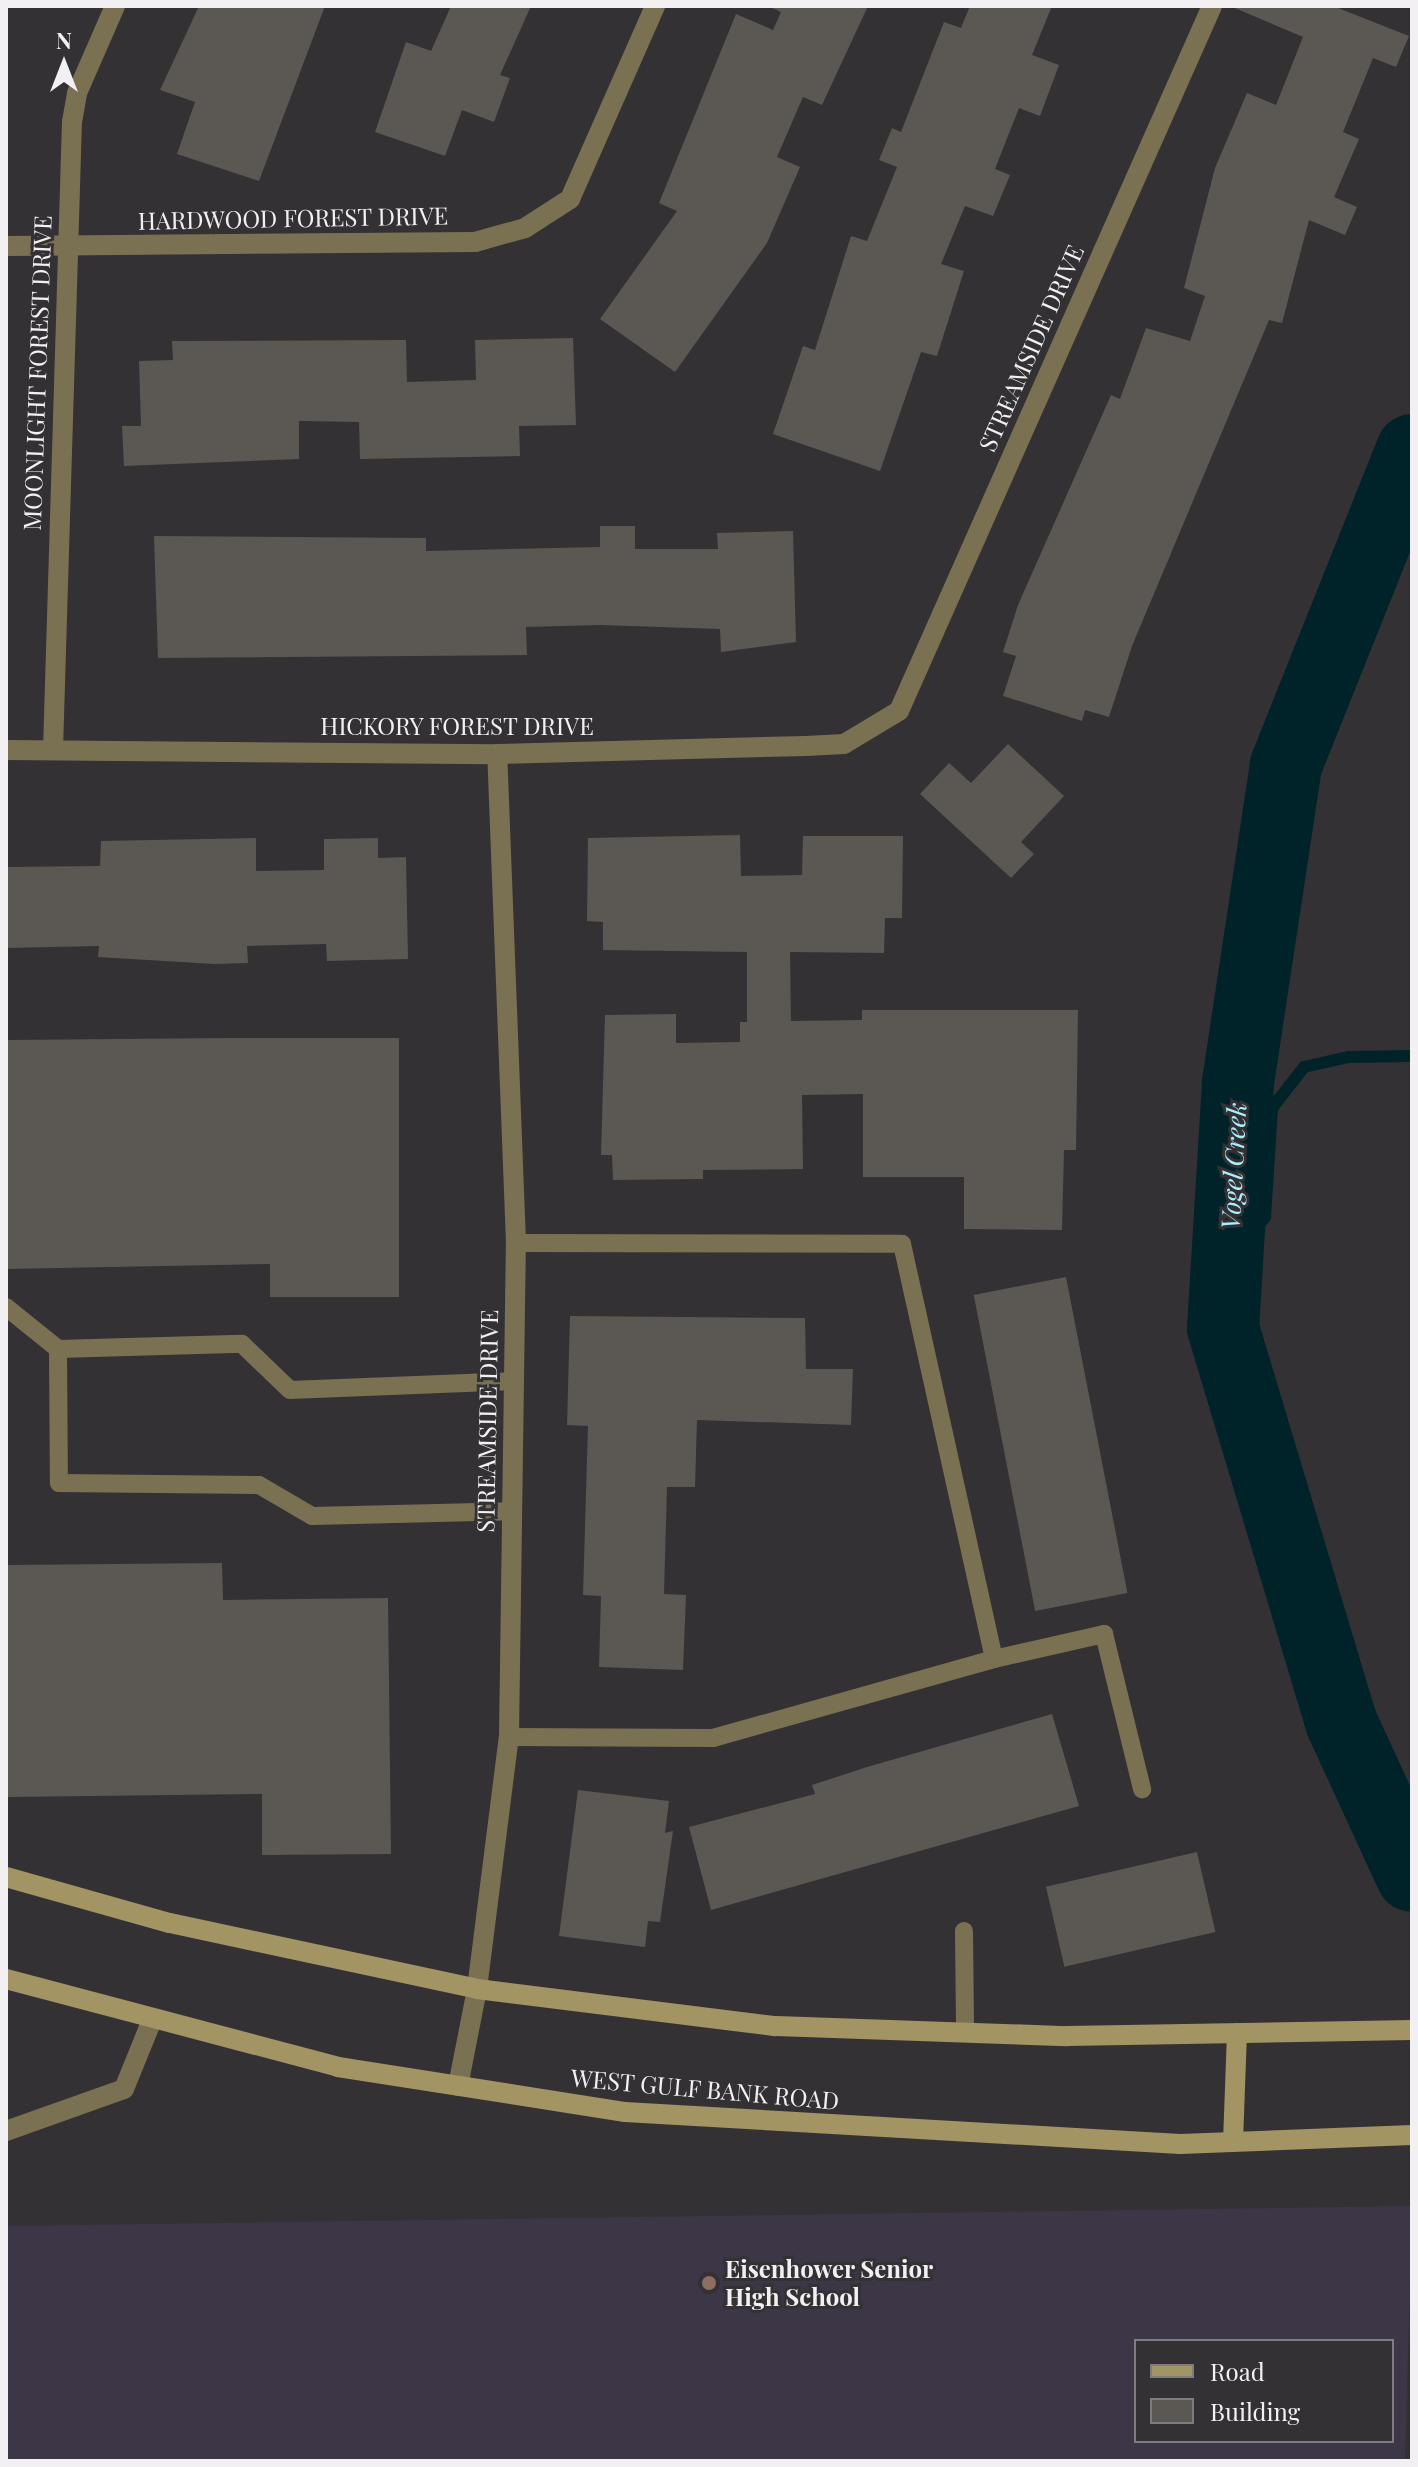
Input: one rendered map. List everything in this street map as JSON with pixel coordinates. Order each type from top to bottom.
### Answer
[{"type":"main road","points":[[6,1877],[170,1923],[477,1989],[776,2026],[965,2033],[1412,2030]]},
{"type":"main road","name":"WEST GULF BANK ROAD","points":[[6,1979],[338,2067],[671,2116],[914,2133],[1233,2142],[1412,2135]]},
{"type":"main road","points":[[1233,2142],[1237,2033]]},
{"type":"street","name":"MOONLIGHT FOREST DRIVE","points":[[53,750],[65,246],[77,93],[115,6]]},
{"type":"street","name":"HARDWOOD FOREST DRIVE","points":[[6,246],[475,242],[525,228],[570,199],[655,6]]},
{"type":"street","name":"STREAMSIDE DRIVE","points":[[899,711],[1212,6]]},
{"type":"street","name":"HICKORY FOREST DRIVE","points":[[6,750],[497,754],[844,744],[899,711]]},
{"type":"street","name":"STREAMSIDE DRIVE","points":[[458,2086],[477,1989],[509,1737],[516,1243],[497,754]]},
{"type":"street","points":[[6,2131],[124,2089],[152,2020]]},
{"type":"lane","points":[[516,1243],[902,1244],[994,1659]]},
{"type":"lane","points":[[6,1307],[58,1349],[242,1344],[290,1390],[514,1381]]},
{"type":"lane","points":[[58,1349],[59,1483],[259,1485],[312,1516],[512,1511]]},
{"type":"lane","points":[[509,1737],[713,1738],[994,1659],[1104,1634],[1142,1789]]},
{"type":"lane","points":[[964,1931],[965,2033]]},
{"type":"shaded area","name":"Eisenhower Senior High School","points":[[1412,2206],[1405,2461],[6,2461],[6,2226]]},
{"type":"building","points":[[199,6],[325,6],[259,181],[177,154],[195,102],[160,90]]},
{"type":"building","points":[[451,6],[531,6],[500,75],[510,78],[494,122],[462,110],[445,156],[375,132],[406,42],[431,51]]},
{"type":"building","points":[[768,6],[868,6],[822,105],[803,97],[777,157],[800,167],[767,243],[675,372],[600,319],[677,211],[659,203],[736,14],[773,30],[781,12]]},
{"type":"building","points":[[970,6],[1052,6],[1032,55],[1059,65],[1040,116],[1019,108],[995,169],[1010,175],[993,216],[965,206],[941,264],[964,271],[937,356],[921,352],[880,471],[773,434],[803,346],[815,350],[851,236],[867,241],[897,167],[879,160],[892,128],[901,132],[944,22],[961,28]]},
{"type":"building","points":[[1230,6],[1333,6],[1409,36],[1396,67],[1373,58],[1343,132],[1359,139],[1334,197],[1357,207],[1345,235],[1309,220],[1282,323],[1269,320],[1132,646],[1109,717],[1085,710],[1082,721],[1003,696],[1016,656],[1003,652],[1018,605],[1111,395],[1120,399],[1146,328],[1190,341],[1205,296],[1184,288],[1215,168],[1247,93],[1276,105],[1303,37]]},
{"type":"building","points":[[573,338],[576,425],[519,426],[520,456],[360,459],[359,422],[299,421],[299,459],[124,466],[122,426],[141,426],[139,361],[173,360],[172,341],[406,340],[407,382],[476,380],[475,340]]},
{"type":"building","points":[[600,526],[635,526],[635,549],[718,549],[717,533],[793,531],[796,642],[721,652],[720,629],[600,625],[526,627],[527,655],[158,658],[154,536],[426,538],[426,551],[600,547]]},
{"type":"building","points":[[1008,744],[1064,796],[1021,842],[1034,854],[1011,878],[920,794],[949,763],[971,783]]},
{"type":"building","points":[[740,835],[741,876],[802,875],[803,836],[903,836],[902,918],[885,918],[884,953],[790,952],[791,1021],[862,1020],[862,1010],[1078,1010],[1076,1150],[1064,1150],[1062,1230],[964,1229],[964,1177],[863,1177],[863,1094],[802,1095],[803,1169],[703,1170],[703,1179],[613,1180],[612,1155],[601,1155],[605,1015],[676,1014],[676,1043],[740,1042],[740,1022],[747,1022],[747,952],[603,950],[603,922],[587,921],[588,838]]},
{"type":"building","points":[[256,838],[256,871],[324,870],[324,839],[378,838],[378,858],[406,857],[408,959],[327,961],[326,944],[247,946],[248,963],[214,964],[98,957],[99,946],[6,948],[6,867],[100,866],[101,841]]},
{"type":"building","points":[[399,1038],[399,1297],[270,1297],[270,1264],[6,1269],[6,1040]]},
{"type":"building","points":[[1066,1277],[1127,1593],[1035,1611],[974,1295]]},
{"type":"building","points":[[570,1316],[805,1318],[806,1369],[853,1369],[851,1425],[697,1420],[695,1487],[667,1487],[664,1594],[686,1595],[683,1670],[599,1667],[601,1596],[583,1595],[588,1426],[567,1425]]},
{"type":"building","points":[[222,1563],[223,1600],[388,1598],[391,1854],[262,1855],[262,1794],[8,1797],[6,1565]]},
{"type":"building","points":[[1052,1714],[1079,1806],[711,1910],[689,1827],[815,1794],[812,1785]]},
{"type":"building","points":[[578,1790],[669,1801],[665,1833],[673,1831],[660,1922],[648,1921],[645,1947],[559,1936]]},
{"type":"building","points":[[1197,1852],[1215,1932],[1064,1967],[1046,1887]]},
{"type":"waterway","name":"Vogel Creek","points":[[1412,450],[1286,765],[1238,1083],[1223,1328],[1342,1724],[1412,1876]]},
{"type":"waterway","points":[[1227,1263],[1265,1217],[1272,1108],[1304,1067],[1348,1057],[1412,1056]]},
{"type":"place","name":"Eisenhower Senior High School","points":[[709,2283]]}]
